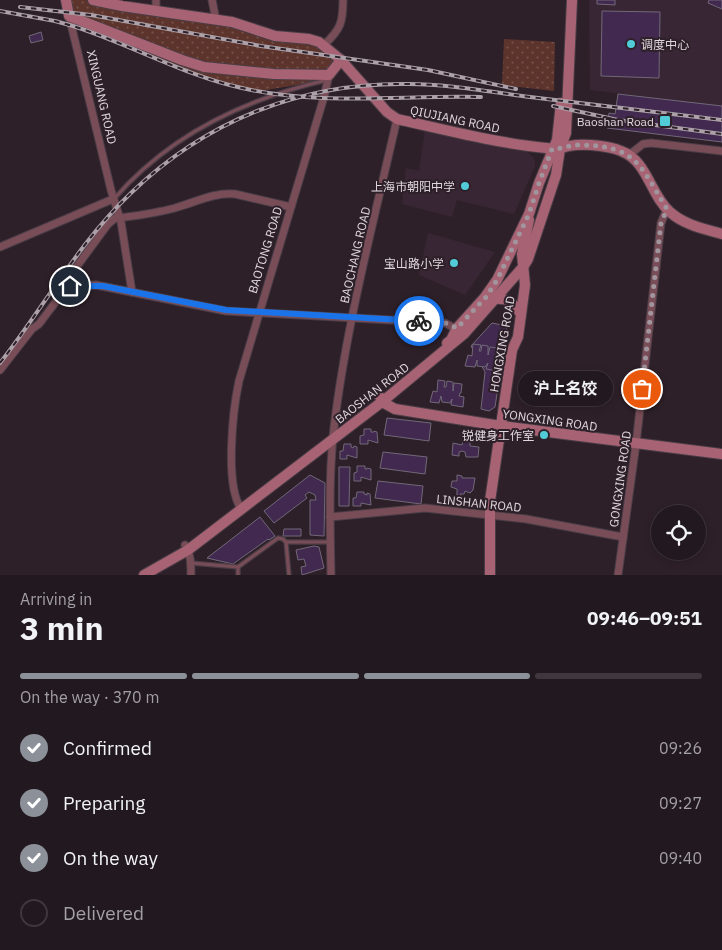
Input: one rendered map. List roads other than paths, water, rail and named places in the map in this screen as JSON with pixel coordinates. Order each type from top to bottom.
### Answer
[{"type":"street","name":"XINGUANG ROAD","points":[[66,0],[113,199],[119,217],[132,292]]},
{"type":"street","name":"QIUJIANG ROAD","points":[[93,0],[236,23],[275,36],[309,39],[324,45],[341,60],[380,104],[397,120],[503,142],[556,149],[584,145],[618,150],[628,155],[644,171],[667,209],[673,215],[688,223],[722,234]]},
{"type":"street","points":[[156,0],[156,11]]},
{"type":"street","points":[[212,0],[216,20]]},
{"type":"street","points":[[324,45],[341,25],[343,0]]},
{"type":"street","name":"BAOSHAN ROAD","points":[[144,575],[186,548],[240,508],[381,399],[451,340],[494,300],[523,267],[528,259],[556,175],[556,149],[568,37],[568,0]]},
{"type":"street","name":"BAOSHAN ROAD","points":[[460,331],[486,297],[505,263],[529,214],[539,183],[566,133],[572,0]]},
{"type":"street","points":[[69,16],[204,67],[328,77]]},
{"type":"street","name":"BAOTONG ROAD","points":[[240,508],[234,491],[232,418],[242,368],[292,207],[328,77],[341,60]]},
{"type":"street","name":"BAOCHANG ROAD","points":[[330,575],[330,517],[336,412],[352,317],[397,120]]},
{"type":"street","points":[[628,155],[643,144],[652,143],[722,152]]},
{"type":"street","points":[[0,370],[108,224],[119,217],[163,211],[225,194],[235,194],[292,207]]},
{"type":"street","points":[[0,247],[113,199]]},
{"type":"street","name":"GONGXING ROAD","points":[[618,575],[636,444],[661,223],[667,209]]},
{"type":"street","name":"HONGXING ROAD","points":[[490,575],[490,501],[512,350],[518,337],[525,285],[522,254],[529,214]]},
{"type":"street","points":[[505,263],[511,261],[523,267]]},
{"type":"street","points":[[32,329],[39,324],[63,292],[70,286],[96,285],[217,309],[445,323],[460,331]]},
{"type":"street","points":[[494,300],[504,299],[511,301],[521,314]]},
{"type":"street","name":"YONGXING ROAD","points":[[381,399],[395,409],[501,426],[722,454]]},
{"type":"street","name":"LINSHAN ROAD","points":[[330,517],[425,508],[548,522],[623,537]]},
{"type":"street","points":[[186,548],[191,563],[191,575]]},
{"type":"street","name":"BAOSHAN ROAD","points":[[137,575],[186,548]]},
{"type":"lane","points":[[113,199],[133,177],[154,159],[213,120],[266,97],[328,77]]},
{"type":"lane","points":[[191,563],[238,567],[278,538],[286,542],[330,542]]},
{"type":"lane","points":[[286,542],[289,575]]},
{"type":"lane","points":[[238,567],[238,575]]},
{"type":"railway","points":[[20,7],[91,15],[261,46],[428,70],[516,89]]},
{"type":"railway","points":[[0,11],[73,26],[199,75],[242,88],[301,97],[481,97]]},
{"type":"railway","points":[[0,363],[78,254],[112,212],[131,193],[160,167],[224,126],[259,110],[294,98],[370,85],[424,84],[722,120]]},
{"type":"railway","points":[[553,106],[618,120],[722,134]]},
{"type":"place","name":"调度中心","points":[[631,44]]},
{"type":"place","name":"Baoshan Road","points":[[665,121]]},
{"type":"place","name":"上海市朝阳中学","points":[[465,186]]},
{"type":"place","name":"宝山路小学","points":[[454,263]]},
{"type":"place","name":"沪上名饺","points":[[642,389]]},
{"type":"place","name":"锐健身工作室","points":[[544,435]]}]
